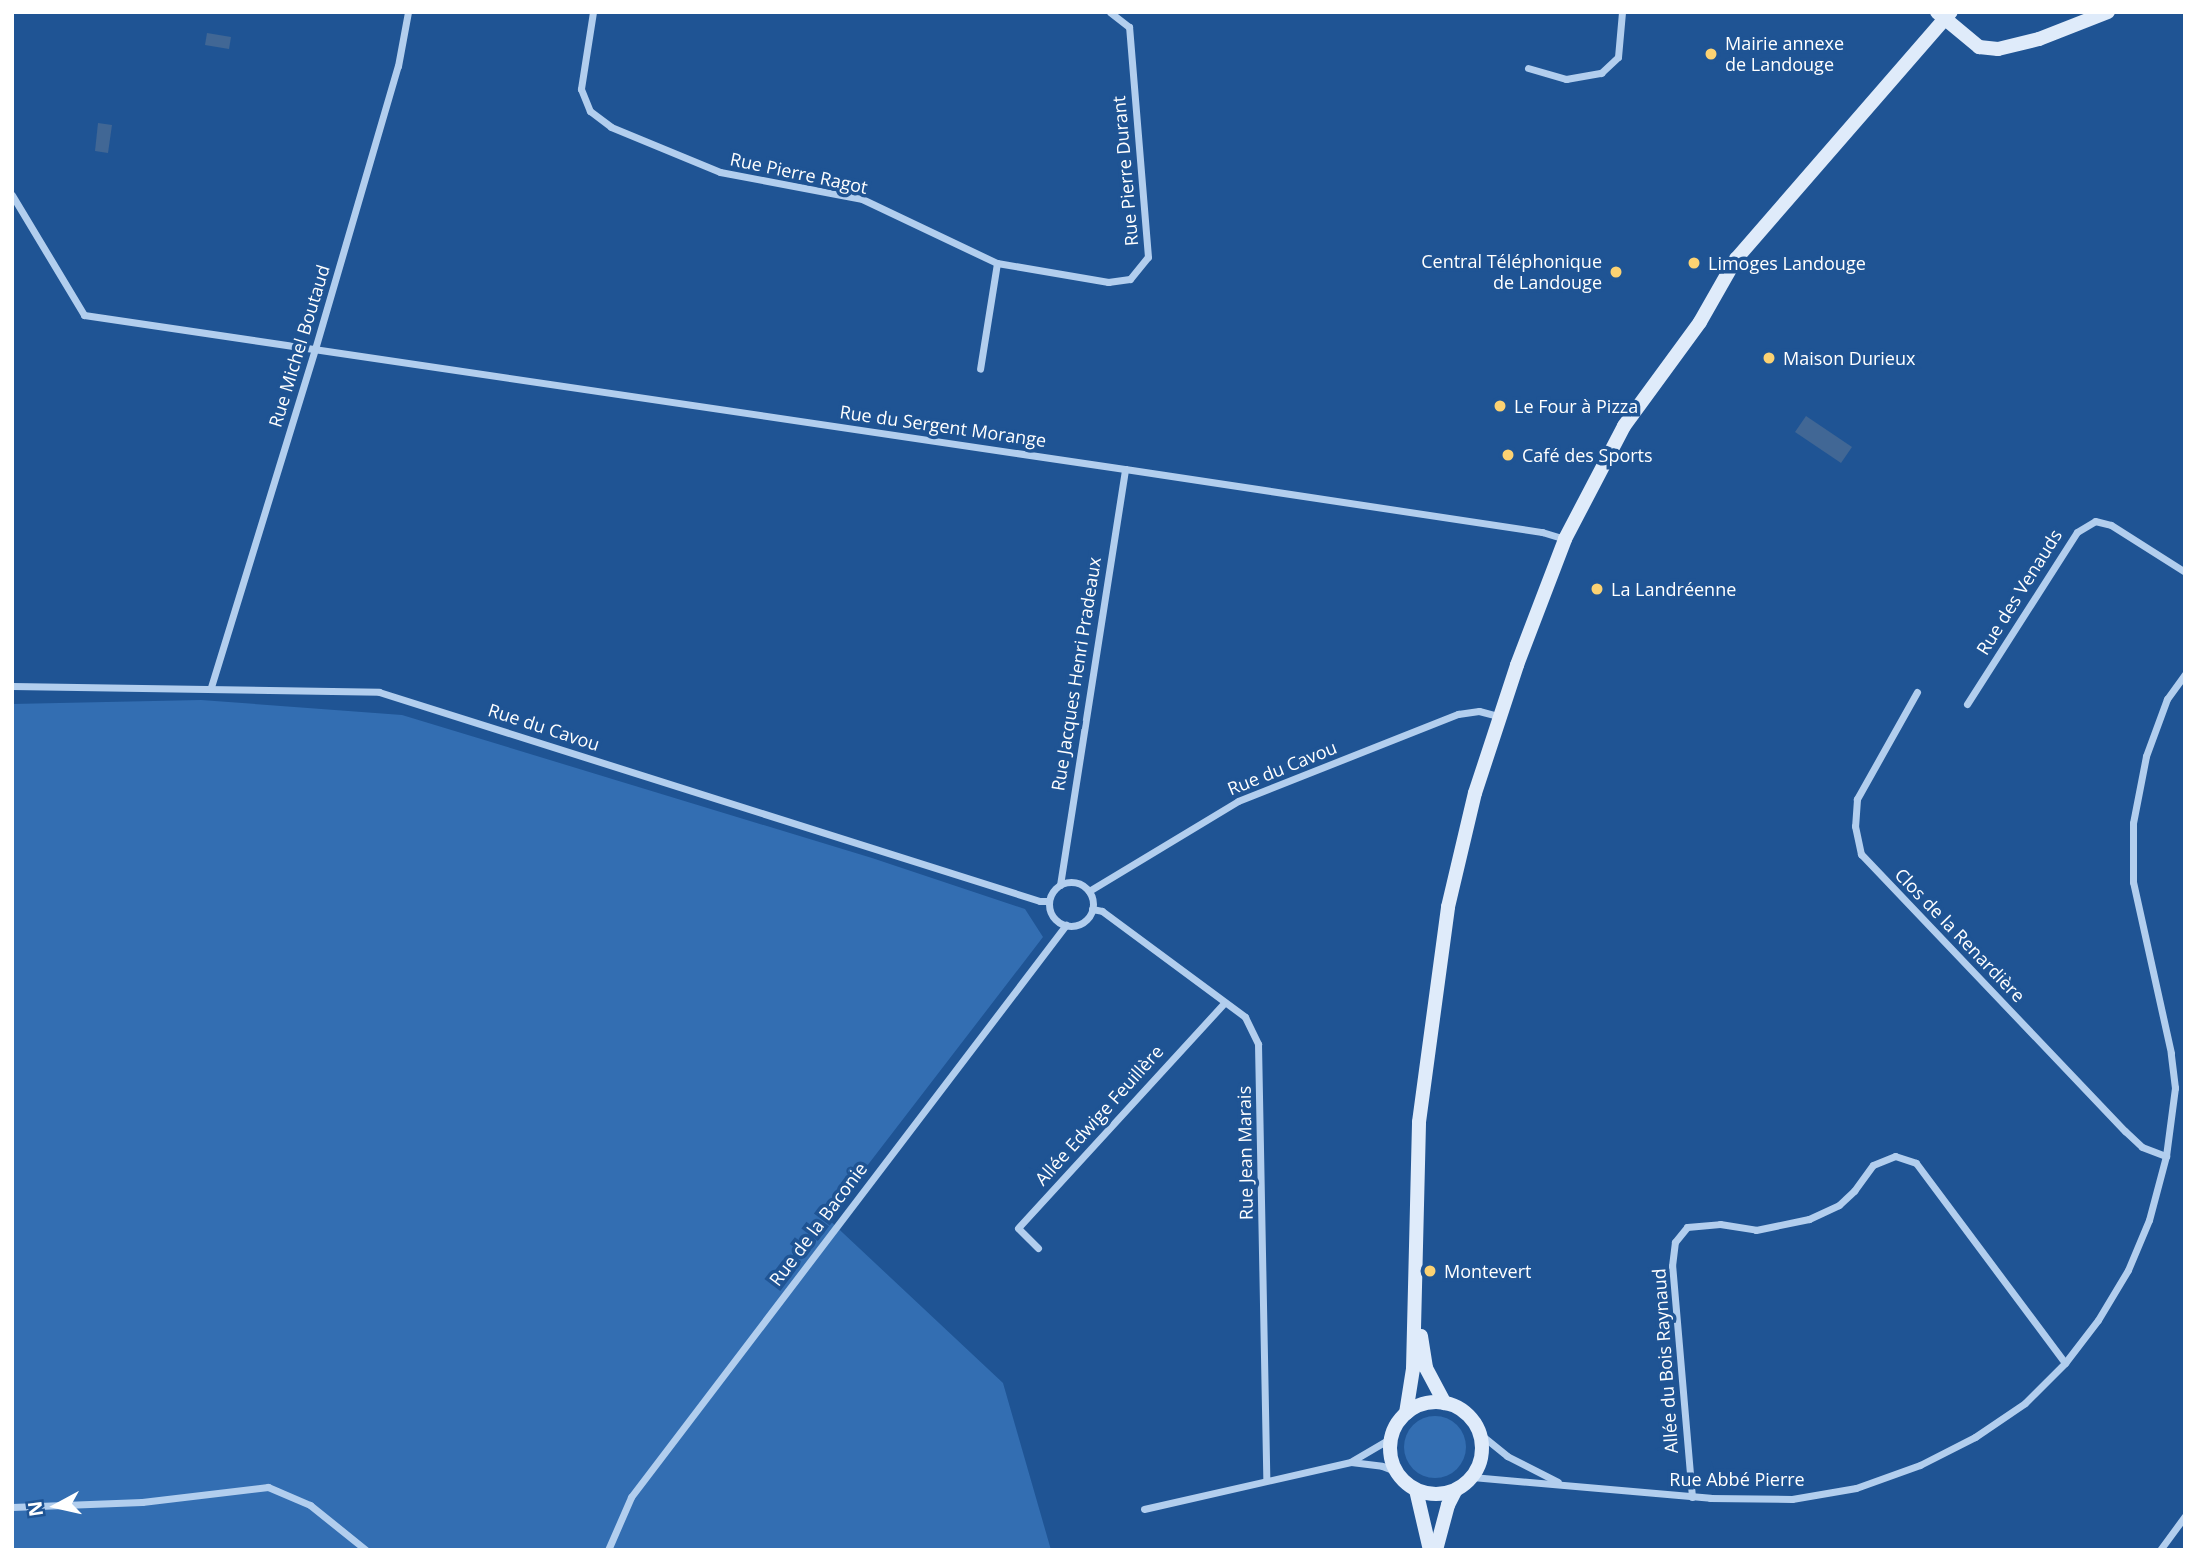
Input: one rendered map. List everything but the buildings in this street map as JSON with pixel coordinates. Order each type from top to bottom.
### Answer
[{"type":"main road","points":[[1455,1491],[1429,1494],[1416,1490],[1395,1471],[1390,1455],[1391,1438],[1406,1413],[1413,1369],[1419,1122],[1448,907],[1475,793],[1502,718],[1517,665],[1564,539],[1624,426],[1700,322],[1736,259],[1944,14],[1979,47],[1998,49],[2039,39],[2108,12]]},
{"type":"main road","points":[[1415,1307],[1426,1368],[1445,1403]]},
{"type":"main road","points":[[1406,1413],[1418,1405],[1445,1403],[1466,1414],[1480,1434],[1480,1457],[1472,1477],[1455,1491],[1448,1505],[1436,1550]]},
{"type":"main road","points":[[1416,1490],[1430,1550]]},
{"type":"street","name":"Rue Michel Boutaud","points":[[211,687],[315,349],[398,66],[408,12]]},
{"type":"street","name":"Rue Pierre Ragot","points":[[593,12],[581,89],[590,111],[611,127],[720,172],[862,200],[998,263]]},
{"type":"street","name":"Rue Pierre Durant","points":[[998,263],[1108,282],[1130,279],[1149,257],[1129,27],[1110,12]]},
{"type":"street","points":[[1528,68],[1566,79],[1601,73],[1618,57],[1622,12]]},
{"type":"street","name":"Rue du Sergent Morange","points":[[12,195],[84,315],[1542,532],[1564,539]]},
{"type":"street","points":[[980,369],[998,263]]},
{"type":"street","name":"Rue Jacques Henri Pradeaux","points":[[1060,885],[1125,469]]},
{"type":"street","name":"Rue des Venauds","points":[[1967,705],[2077,532],[2095,521],[2111,525],[2185,572]]},
{"type":"street","name":"Rue Abbé Pierre","points":[[1472,1477],[1692,1497],[1792,1499],[1868,1484],[1920,1465],[1975,1437],[2025,1403],[2065,1363],[2098,1320],[2128,1270],[2149,1220],[2166,1156],[2175,1088],[2171,1053],[2133,882],[2133,823],[2146,756],[2167,699],[2185,674]]},
{"type":"street","name":"Rue du Cavou","points":[[12,686],[211,687],[379,692],[1040,901],[1049,901]]},
{"type":"street","name":"Clos de la Renardière","points":[[1917,692],[1857,799],[1855,826],[1861,854],[2125,1131],[2142,1147],[2166,1156]]},
{"type":"street","name":"Rue du Cavou","points":[[1088,891],[1238,801],[1458,714],[1479,711],[1502,718]]},
{"type":"street","points":[[1072,882],[1088,891],[1092,909],[1080,924],[1066,925],[1051,913],[1049,901],[1060,885],[1072,882]]},
{"type":"street","name":"Rue Jean Marais","points":[[1092,909],[1102,911],[1245,1017],[1258,1044],[1266,1480]]},
{"type":"street","name":"Rue de la Baconie","points":[[608,1550],[631,1497],[1066,925]]},
{"type":"street","name":"Allée Edwige Feuillère","points":[[1038,1248],[1018,1227],[1224,1003]]},
{"type":"street","points":[[2175,1088],[2185,1088]]},
{"type":"street","name":"Allée du Bois Raynaud","points":[[1692,1497],[1672,1266],[1675,1242],[1687,1227],[1720,1224],[1756,1230],[1809,1219],[1839,1205],[1854,1191],[1873,1165],[1895,1157],[1916,1163],[2065,1363]]},
{"type":"street","name":"Rue Abbé Pierre","points":[[1480,1434],[1507,1456],[1565,1485]]},
{"type":"street","points":[[1351,1462],[1391,1438]]},
{"type":"street","points":[[1144,1509],[1351,1462],[1382,1465],[1395,1471]]},
{"type":"street","points":[[12,1507],[142,1502],[268,1487],[310,1505],[366,1550]]},
{"type":"street","points":[[2161,1550],[2185,1516]]},
{"type":"shaded area","points":[[207,33],[231,37],[229,49],[205,45]]},
{"type":"shaded area","points":[[98,123],[112,125],[108,153],[95,151]]},
{"type":"shaded area","points":[[1806,416],[1852,447],[1841,463],[1795,432]]},
{"type":"shaded area","points":[[201,700],[402,715],[872,858],[1025,909],[1043,937],[827,1218],[1003,1383],[1051,1550],[12,1550],[12,704]]},
{"type":"shaded area","points":[[1429,1416],[1441,1416],[1457,1425],[1464,1435],[1464,1459],[1457,1469],[1441,1478],[1429,1478],[1418,1473],[1409,1464],[1404,1453],[1404,1441],[1409,1430],[1418,1421]]},
{"type":"place","name":"Mairie annexe de Landouge","points":[[1711,54]]},
{"type":"place","name":"Limoges Landouge","points":[[1694,263]]},
{"type":"place","name":"Central Téléphonique de Landouge","points":[[1616,272]]},
{"type":"place","name":"Maison Durieux","points":[[1769,358]]},
{"type":"place","name":"Le Four à Pizza","points":[[1500,406]]},
{"type":"place","name":"Café des Sports","points":[[1508,455]]},
{"type":"place","name":"La Landréenne","points":[[1597,589]]},
{"type":"place","name":"Montevert","points":[[1430,1271]]}]
